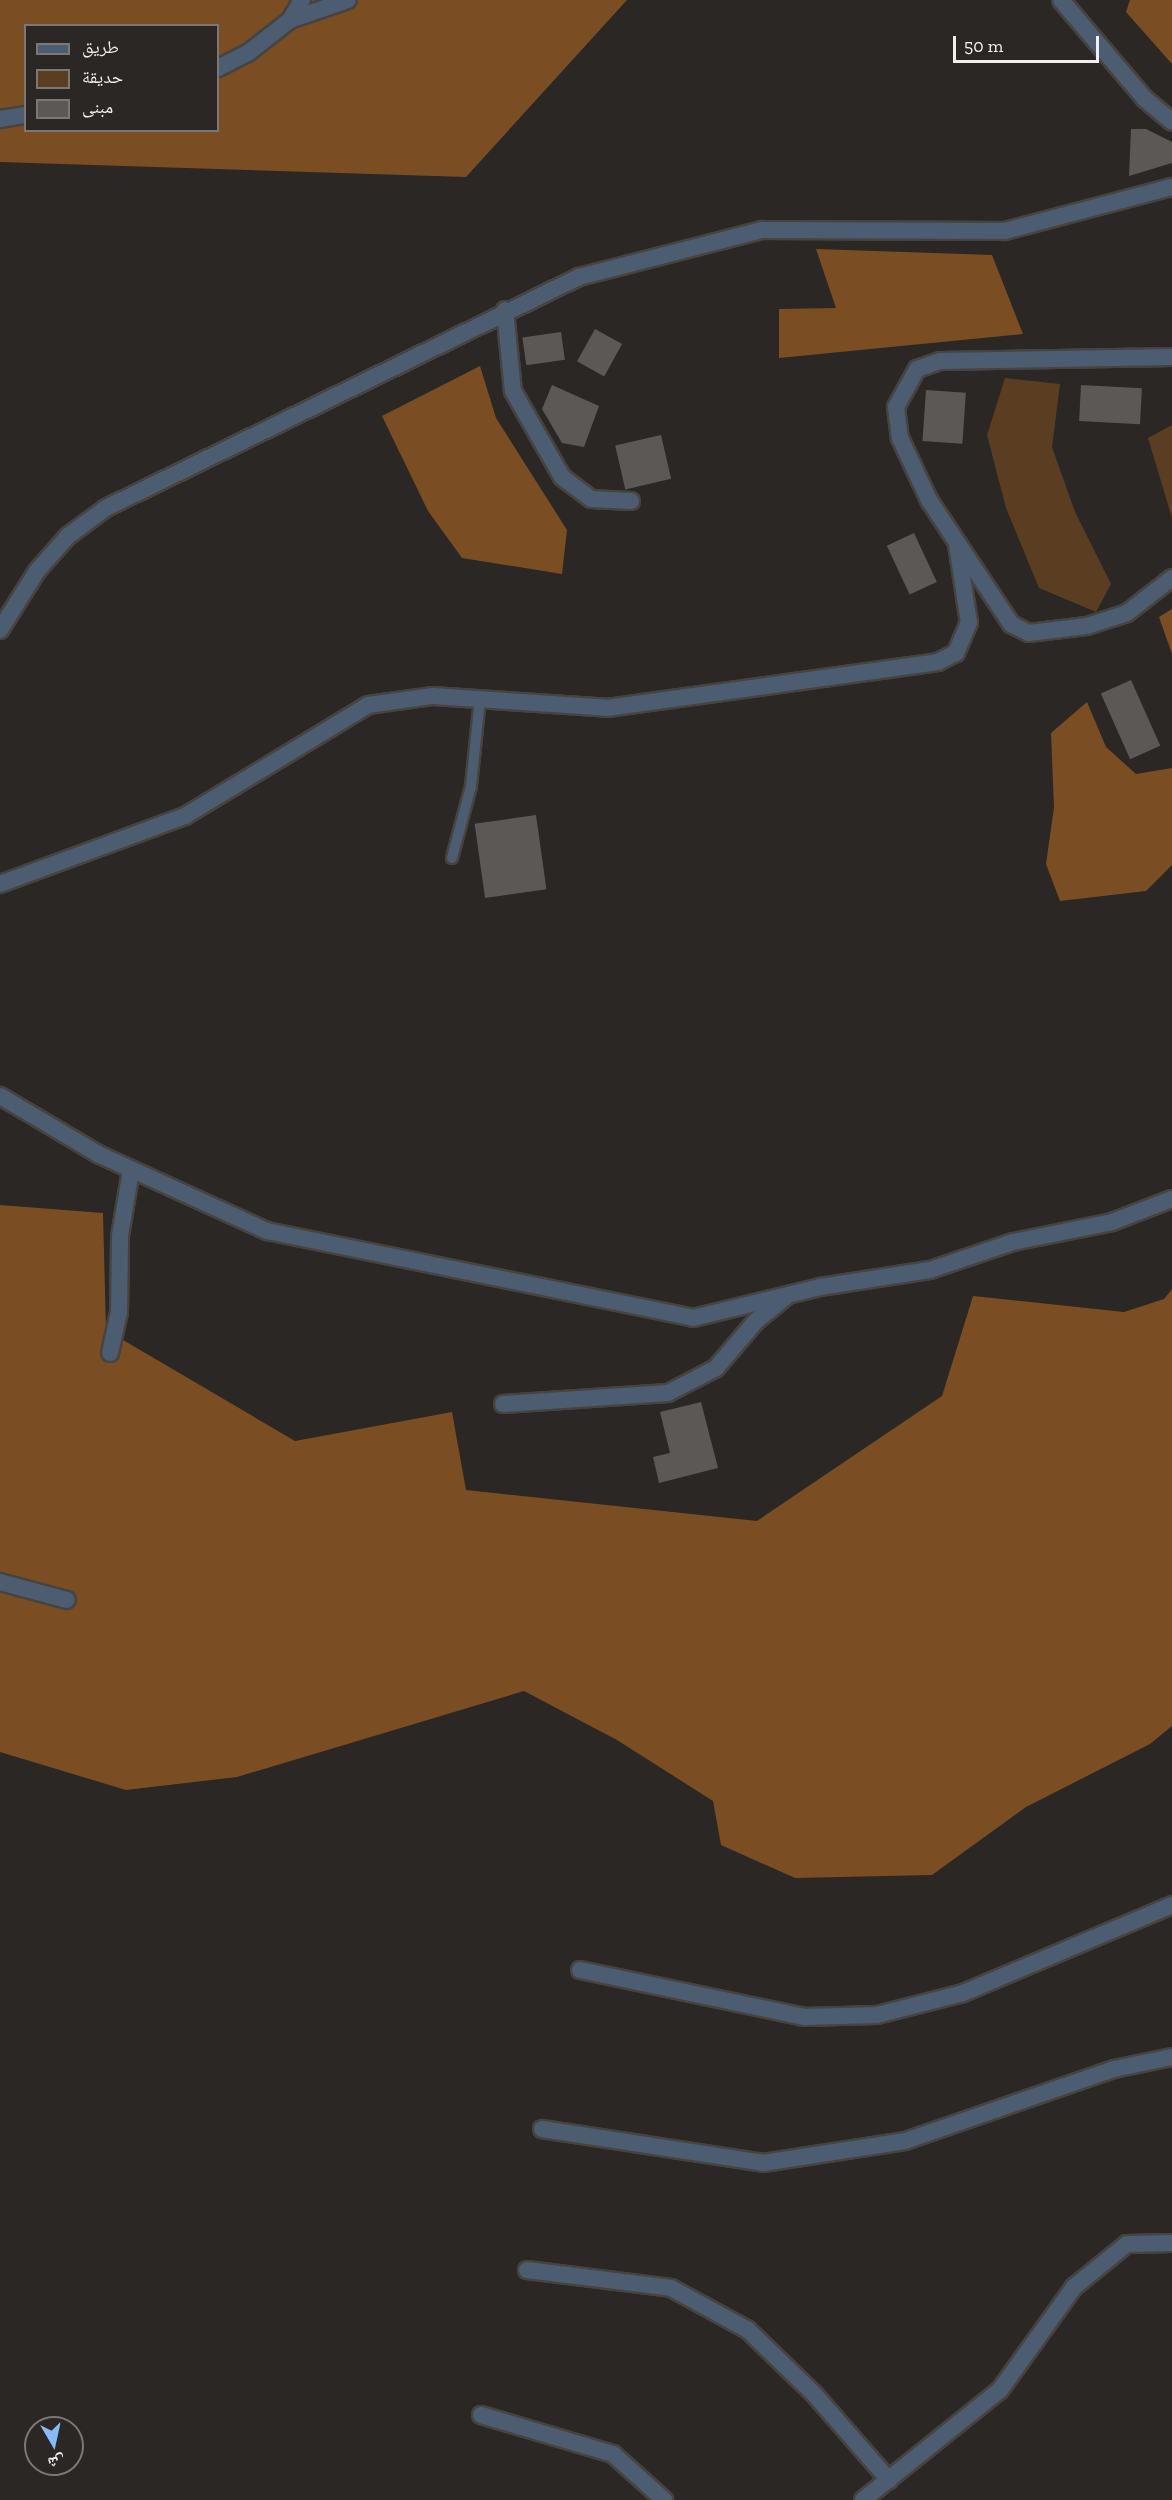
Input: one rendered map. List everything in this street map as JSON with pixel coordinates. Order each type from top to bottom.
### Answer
[{"type":"street","points":[[290,20],[302,0]]},
{"type":"street","points":[[219,68],[248,53],[290,20],[348,0]]},
{"type":"street","points":[[1061,0],[1145,99],[1172,122]]},
{"type":"street","points":[[0,119],[24,115]]},
{"type":"street","points":[[0,630],[37,571],[68,536],[106,508],[301,417],[505,310],[579,277],[762,230],[1005,231],[1172,187]]},
{"type":"street","points":[[505,310],[513,391],[562,477],[591,499],[631,501]]},
{"type":"street","points":[[1172,357],[940,361],[917,369],[896,407],[900,438],[957,545],[1011,624],[1029,633],[1127,613],[1172,578]]},
{"type":"street","points":[[0,884],[185,816],[368,705],[406,696],[607,708],[938,662],[956,653],[969,623],[957,545]]},
{"type":"street","points":[[0,1096],[131,1170],[305,1242],[609,1304],[693,1318],[791,1293],[930,1270],[1013,1242],[1112,1222],[1172,1199]]},
{"type":"street","points":[[111,1353],[119,1312],[120,1236],[131,1170]]},
{"type":"street","points":[[503,1404],[668,1393],[716,1368],[756,1321],[791,1293]]},
{"type":"street","points":[[0,1582],[68,1600]]},
{"type":"street","points":[[580,1970],[804,2017],[877,2015],[963,1993],[1172,1905]]},
{"type":"street","points":[[542,2129],[763,2163],[905,2141],[1114,2069],[1172,2058]]},
{"type":"street","points":[[863,2500],[1000,2390],[1074,2288],[1127,2244],[1172,2243]]},
{"type":"street","points":[[527,2270],[671,2288],[748,2330],[815,2395],[890,2480]]},
{"type":"street","points":[[481,2415],[613,2454],[664,2500]]},
{"type":"lane","points":[[452,858],[471,786],[480,699]]},
{"type":"green space","points":[[1005,378],[1060,384],[1052,447],[1075,512],[1111,584],[1096,612],[1039,588],[1006,508],[987,435]]},
{"type":"green space","points":[[1172,425],[1172,518],[1148,438]]},
{"type":"shaded area","points":[[0,0],[627,0],[466,177],[0,162]]},
{"type":"shaded area","points":[[1130,0],[1172,0],[1172,64],[1126,12]]},
{"type":"shaded area","points":[[816,249],[992,255],[1023,334],[779,358],[779,309],[836,308]]},
{"type":"shaded area","points":[[480,366],[496,418],[567,530],[562,574],[462,558],[428,511],[382,416]]},
{"type":"shaded area","points":[[1172,609],[1172,654],[1159,617]]},
{"type":"shaded area","points":[[1087,702],[1106,747],[1136,774],[1172,768],[1172,865],[1146,891],[1060,901],[1046,864],[1054,807],[1051,733]]},
{"type":"shaded area","points":[[0,1205],[103,1213],[106,1330],[295,1441],[452,1412],[466,1490],[757,1521],[942,1396],[973,1296],[1124,1312],[1164,1299],[1172,1289],[1172,1726],[1150,1744],[1026,1807],[932,1875],[795,1878],[721,1845],[713,1801],[617,1740],[524,1691],[237,1777],[126,1790],[0,1752]]},
{"type":"building","points":[[1131,129],[1146,129],[1172,142],[1172,163],[1129,176]]},
{"type":"building","points":[[595,329],[622,344],[604,376],[577,361]]},
{"type":"building","points":[[561,332],[565,360],[526,365],[522,337]]},
{"type":"building","points":[[552,385],[599,406],[584,447],[562,443],[542,409]]},
{"type":"building","points":[[1081,385],[1142,388],[1140,424],[1079,421]]},
{"type":"building","points":[[926,390],[966,393],[962,444],[922,441]]},
{"type":"building","points":[[661,435],[671,479],[625,489],[615,446]]},
{"type":"building","points":[[914,533],[937,582],[910,595],[887,546]]},
{"type":"building","points":[[1131,680],[1160,746],[1130,759],[1101,693]]},
{"type":"building","points":[[536,815],[546,889],[485,898],[475,824]]},
{"type":"building","points":[[701,1402],[718,1468],[659,1483],[653,1457],[670,1453],[660,1412]]}]
